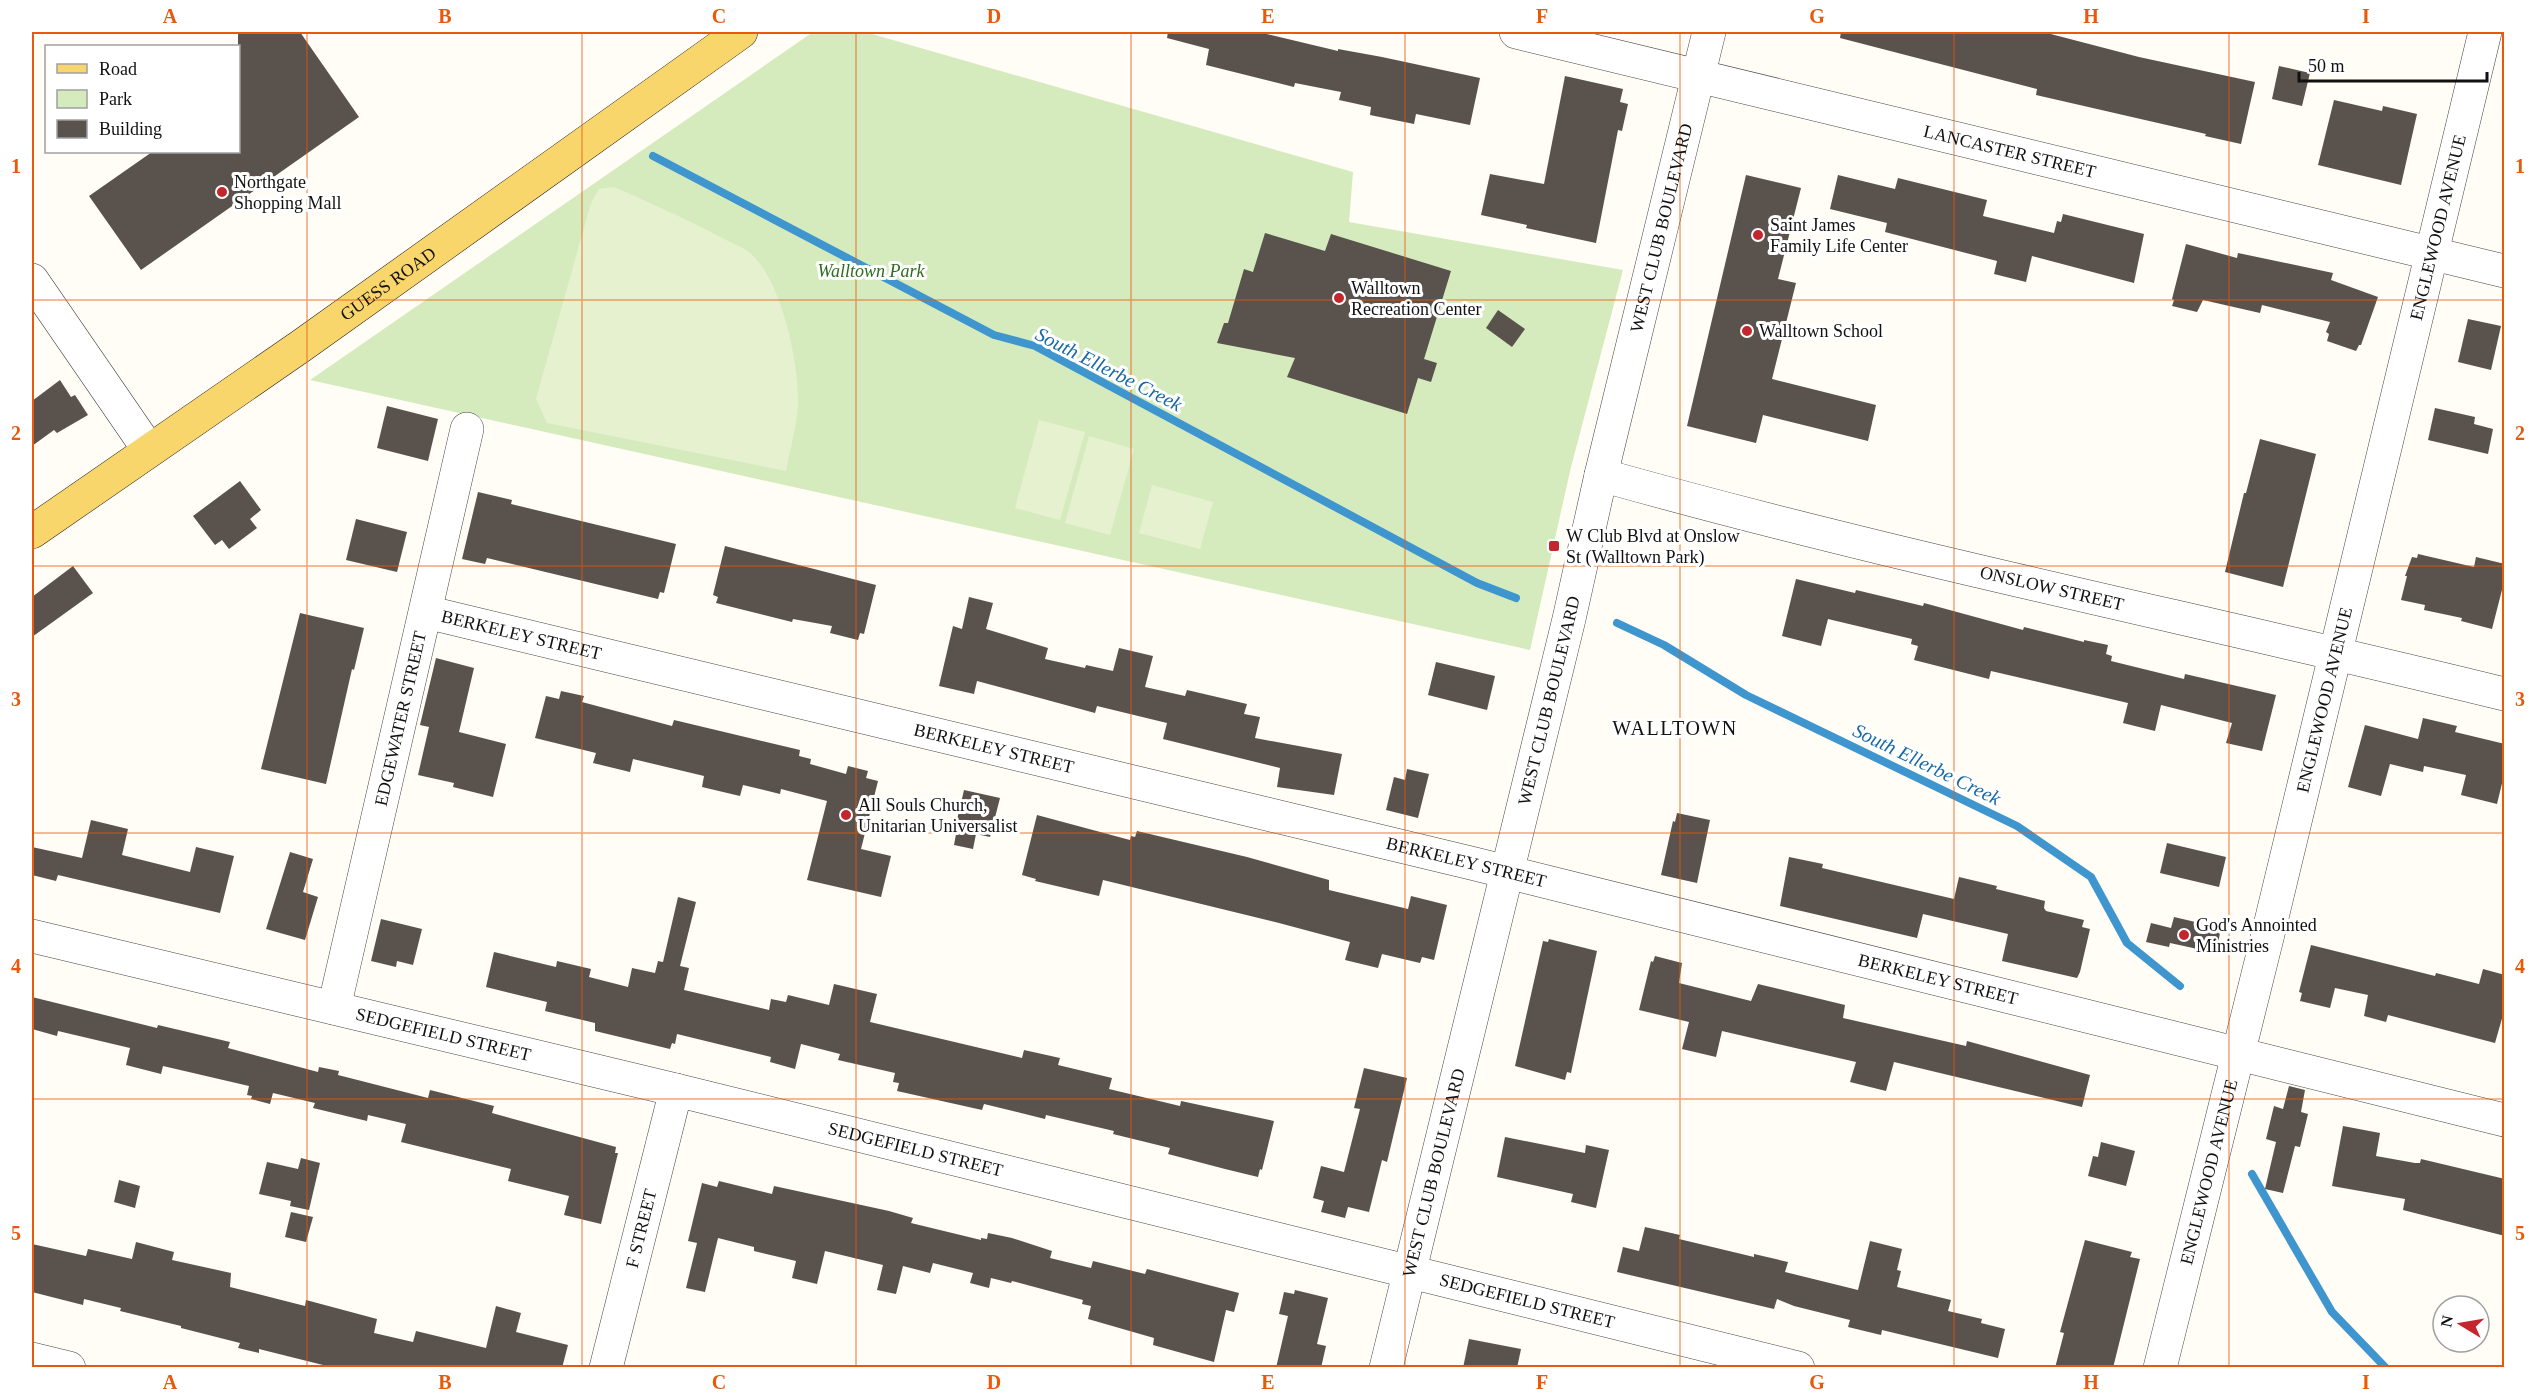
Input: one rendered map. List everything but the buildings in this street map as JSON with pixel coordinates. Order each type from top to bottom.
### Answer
[{"type":"main road","name":"GUESS ROAD","points":[[32,532],[301,346],[741,32]]},
{"type":"street","name":"LANCASTER STREET","points":[[1516,32],[2505,271]]},
{"type":"street","name":"WEST CLUB BOULEVARD","points":[[1386,1368],[1408,1270],[1508,872],[1601,475],[1709,32]]},
{"type":"street","name":"ENGLEWOOD AVENUE","points":[[2160,1368],[2485,32]]},
{"type":"street","points":[[32,280],[148,450]]},
{"type":"street","name":"EDGEWATER STREET","points":[[334,1008],[467,429]]},
{"type":"street","name":"ONSLOW STREET","points":[[1601,475],[1855,541],[2335,652],[2505,694]]},
{"type":"street","name":"BERKELEY STREET","points":[[426,612],[1508,872],[2505,1120]]},
{"type":"street","name":"SEDGEFIELD STREET","points":[[32,936],[676,1090],[1798,1368]]},
{"type":"street","name":"F STREET","points":[[606,1368],[676,1090]]},
{"type":"street","points":[[32,1359],[69,1368]]},
{"type":"green space","name":"Walltown Park","points":[[813,32],[865,32],[1353,172],[1349,222],[1623,270],[1571,467],[1530,650],[310,380]]},
{"type":"green space","points":[[614,187],[750,253],[771,282],[780,302],[792,346],[798,387],[795,429],[786,471],[547,423],[536,399],[591,203],[599,189]]},
{"type":"green space","points":[[1039,420],[1085,432],[1060,520],[1015,508]]},
{"type":"green space","points":[[1089,436],[1134,449],[1110,535],[1065,523]]},
{"type":"green space","points":[[1152,485],[1213,502],[1200,549],[1139,533]]},
{"type":"waterway","name":"South Ellerbe Creek","points":[[653,156],[994,335],[1035,346],[1477,583],[1516,598]]},
{"type":"waterway","name":"South Ellerbe Creek","points":[[1617,623],[1664,645],[1746,695],[2017,826],[2091,877],[2127,943],[2180,986]]},
{"type":"waterway","name":"South Ellerbe Creek","points":[[2252,1174],[2332,1312],[2386,1368]]},
{"type":"place","name":"Northgate Shopping Mall","points":[[222,192]]},
{"type":"place","name":"Saint James Family Life Center","points":[[1758,235]]},
{"type":"place","name":"Walltown Recreation Center","points":[[1339,298]]},
{"type":"place","name":"Walltown School","points":[[1747,331]]},
{"type":"place","name":"W Club Blvd at Onslow St (Walltown Park)","points":[[1554,546]]},
{"type":"place","name":"All Souls Church, Unitarian Universalist","points":[[846,815]]},
{"type":"place","name":"God's Annointed Ministries","points":[[2184,935]]},
{"type":"district","name":"WALLTOWN","points":[[1675,728]]}]
